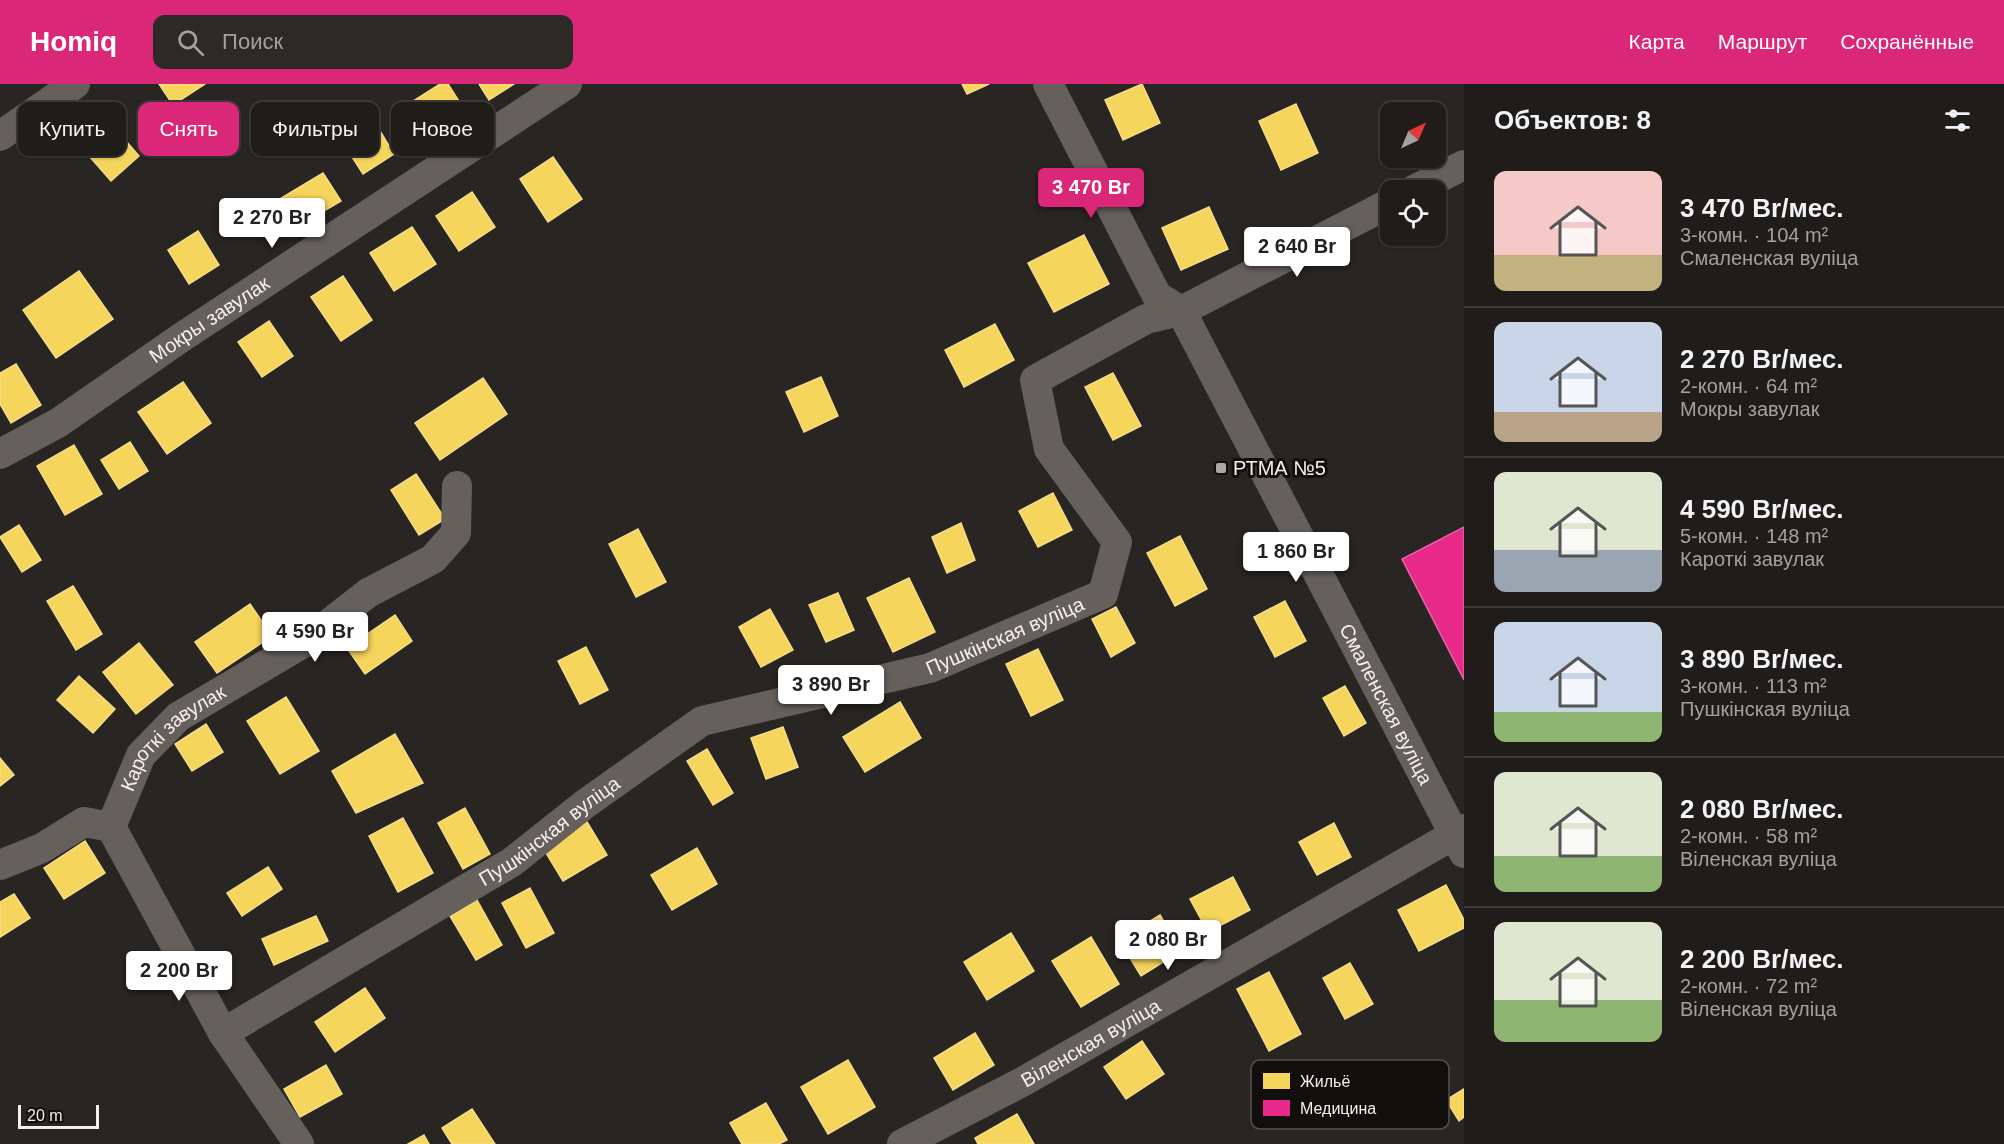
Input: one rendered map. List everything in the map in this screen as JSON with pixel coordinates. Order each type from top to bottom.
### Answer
[{"type":"street","points":[[0,136],[75,84]]},
{"type":"street","name":"Мокры завулак","points":[[0,454],[58,423],[182,336],[567,84]]},
{"type":"street","name":"Смаленская вуліца","points":[[1048,84],[1157,296],[1181,310],[1461,839]]},
{"type":"street","points":[[1434,180],[1464,165]]},
{"type":"street","name":"Пушкінская вуліца","points":[[223,1033],[512,862],[585,804],[702,721],[930,668],[1103,594],[1117,542],[1049,449],[1035,380],[1146,319],[1181,310],[1380,208]]},
{"type":"street","name":"Кароткі завулак","points":[[111,827],[141,755],[178,717],[308,640],[368,593],[433,559],[456,533],[457,486]]},
{"type":"street","points":[[0,865],[42,848],[84,822],[111,827],[223,1033],[299,1144]]},
{"type":"street","name":"Віленская вуліца","points":[[902,1144],[1024,1081],[1461,839]]},
{"type":"building: Жильё","points":[[159,84],[205,84],[178,102],[171,102]]},
{"type":"building: Жильё","points":[[440,84],[448,84],[460,102],[412,102]]},
{"type":"building: Жильё","points":[[479,84],[514,84],[489,100]]},
{"type":"building: Жильё","points":[[962,84],[989,84],[967,94]]},
{"type":"building: Жильё","points":[[1142,84],[1160,123],[1123,140],[1105,100]]},
{"type":"building: Жильё","points":[[1296,104],[1318,153],[1281,170],[1259,121]]},
{"type":"building: Жильё","points":[[379,129],[391,149],[391,156],[363,174],[351,156],[379,156]]},
{"type":"building: Жильё","points":[[126,141],[139,156],[111,181],[89,156],[126,156]]},
{"type":"building: Жильё","points":[[553,157],[582,199],[548,222],[520,179]]},
{"type":"building: Жильё","points":[[323,173],[341,201],[290,231],[273,203]]},
{"type":"building: Жильё","points":[[472,192],[495,227],[459,251],[436,216]]},
{"type":"building: Жильё","points":[[1209,207],[1228,249],[1181,270],[1162,228]]},
{"type":"building: Жильё","points":[[412,227],[436,264],[394,291],[370,253]]},
{"type":"building: Жильё","points":[[198,231],[219,265],[189,284],[168,250]]},
{"type":"building: Жильё","points":[[1084,235],[1109,284],[1054,312],[1028,263]]},
{"type":"building: Жильё","points":[[79,271],[113,319],[56,358],[23,310]]},
{"type":"building: Жильё","points":[[343,276],[372,320],[341,341],[311,297]]},
{"type":"building: Жильё","points":[[269,321],[293,356],[262,377],[238,342]]},
{"type":"building: Жильё","points":[[995,324],[1014,360],[964,387],[945,350]]},
{"type":"building: Жильё","points":[[16,364],[41,405],[11,423],[0,404],[0,373]]},
{"type":"building: Жильё","points":[[1113,373],[1141,426],[1113,440],[1085,387]]},
{"type":"building: Жильё","points":[[821,377],[838,416],[804,432],[786,392]]},
{"type":"building: Жильё","points":[[483,378],[507,414],[440,460],[415,423]]},
{"type":"building: Жильё","points":[[183,382],[211,423],[167,454],[138,412]]},
{"type":"building: Жильё","points":[[130,442],[148,471],[119,489],[101,460]]},
{"type":"building: Жильё","points":[[74,445],[102,494],[65,515],[37,466]]},
{"type":"building: Жильё","points":[[416,474],[445,519],[419,535],[391,490]]},
{"type":"building: Жильё","points":[[1053,493],[1072,530],[1038,547],[1019,511]]},
{"type":"building: Жильё","points":[[961,523],[975,560],[947,573],[932,537]]},
{"type":"building: Жильё","points":[[19,525],[41,560],[22,572],[0,537]]},
{"type":"building: Жильё","points":[[638,529],[666,582],[636,597],[609,544]]},
{"type":"building: Жильё","points":[[1180,536],[1207,589],[1175,606],[1147,553]]},
{"type":"building: Жильё","points":[[909,578],[935,632],[893,652],[867,598]]},
{"type":"building: Жильё","points":[[73,586],[102,634],[76,650],[47,601]]},
{"type":"building: Жильё","points":[[838,593],[854,630],[826,642],[809,605]]},
{"type":"building: Жильё","points":[[1285,601],[1306,641],[1275,657],[1254,617]]},
{"type":"building: Жильё","points":[[250,604],[272,636],[217,673],[195,642]]},
{"type":"building: Жильё","points":[[1116,607],[1135,643],[1111,657],[1092,619]]},
{"type":"building: Жильё","points":[[770,609],[793,650],[761,667],[739,627]]},
{"type":"building: Жильё","points":[[395,615],[412,641],[365,674],[347,648]]},
{"type":"building: Жильё","points":[[139,643],[173,685],[136,714],[103,672]]},
{"type":"building: Жильё","points":[[586,647],[608,690],[580,704],[558,661]]},
{"type":"building: Жильё","points":[[1038,649],[1063,700],[1031,716],[1006,664]]},
{"type":"building: Жильё","points":[[79,676],[115,709],[93,733],[57,700]]},
{"type":"building: Жильё","points":[[1345,686],[1366,723],[1344,736],[1323,698]]},
{"type":"building: Жильё","points":[[286,697],[319,751],[280,774],[247,721]]},
{"type":"building: Жильё","points":[[900,702],[921,738],[865,772],[843,737]]},
{"type":"building: Жильё","points":[[206,724],[223,752],[192,771],[175,744]]},
{"type":"building: Жильё","points":[[783,727],[798,767],[766,779],[751,738]]},
{"type":"building: Жильё","points":[[395,734],[423,783],[356,813],[332,771]]},
{"type":"building: Жильё","points":[[707,749],[733,793],[713,805],[687,761]]},
{"type":"building: Жильё","points":[[0,758],[14,775],[0,786]]},
{"type":"building: Жильё","points":[[465,808],[490,854],[463,869],[438,823]]},
{"type":"building: Жильё","points":[[403,818],[433,873],[398,892],[369,836]]},
{"type":"building: Жильё","points":[[587,822],[607,855],[563,881],[543,848]]},
{"type":"building: Жильё","points":[[1334,823],[1351,857],[1317,875],[1299,842]]},
{"type":"building: Жильё","points":[[85,841],[105,873],[64,899],[44,868]]},
{"type":"building: Жильё","points":[[697,848],[717,884],[672,910],[651,875]]},
{"type":"building: Жильё","points":[[268,867],[282,889],[242,916],[227,893]]},
{"type":"building: Жильё","points":[[1233,877],[1250,910],[1208,932],[1190,899]]},
{"type":"building: Жильё","points":[[1446,885],[1464,920],[1464,928],[1419,951],[1398,910]]},
{"type":"building: Жильё","points":[[530,888],[554,933],[526,948],[502,903]]},
{"type":"building: Жильё","points":[[14,894],[30,918],[0,937],[0,902]]},
{"type":"building: Жильё","points":[[477,900],[502,945],[476,960],[450,916]]},
{"type":"building: Жильё","points":[[1160,915],[1181,951],[1141,976],[1119,940]]},
{"type":"building: Жильё","points":[[316,916],[328,941],[274,965],[262,939]]},
{"type":"building: Жильё","points":[[1011,933],[1034,971],[987,1000],[964,962]]},
{"type":"building: Жильё","points":[[1091,937],[1119,984],[1081,1007],[1052,961]]},
{"type":"building: Жильё","points":[[1350,963],[1373,1004],[1345,1019],[1323,978]]},
{"type":"building: Жильё","points":[[1269,972],[1301,1034],[1269,1051],[1237,989]]},
{"type":"building: Жильё","points":[[365,988],[385,1018],[335,1052],[315,1022]]},
{"type":"building: Жильё","points":[[975,1033],[994,1065],[953,1090],[934,1058]]},
{"type":"building: Жильё","points":[[1142,1041],[1164,1074],[1126,1099],[1104,1067]]},
{"type":"building: Жильё","points":[[848,1060],[875,1107],[828,1134],[801,1087]]},
{"type":"building: Жильё","points":[[326,1065],[342,1094],[300,1117],[284,1089]]},
{"type":"building: Жильё","points":[[1464,1089],[1464,1117],[1459,1121],[1449,1105],[1449,1098]]},
{"type":"building: Жильё","points":[[766,1103],[787,1140],[779,1144],[742,1144],[730,1123]]},
{"type":"building: Жильё","points":[[472,1109],[495,1144],[452,1144],[442,1128]]},
{"type":"building: Жильё","points":[[1017,1114],[1034,1144],[978,1144],[975,1138]]},
{"type":"building: Жильё","points":[[424,1135],[429,1144],[408,1144]]},
{"type":"building: Медицина","points":[[1464,527],[1464,680],[1402,559]]},
{"type":"place","name":"РТМА №5","points":[[1221,468]]}]
